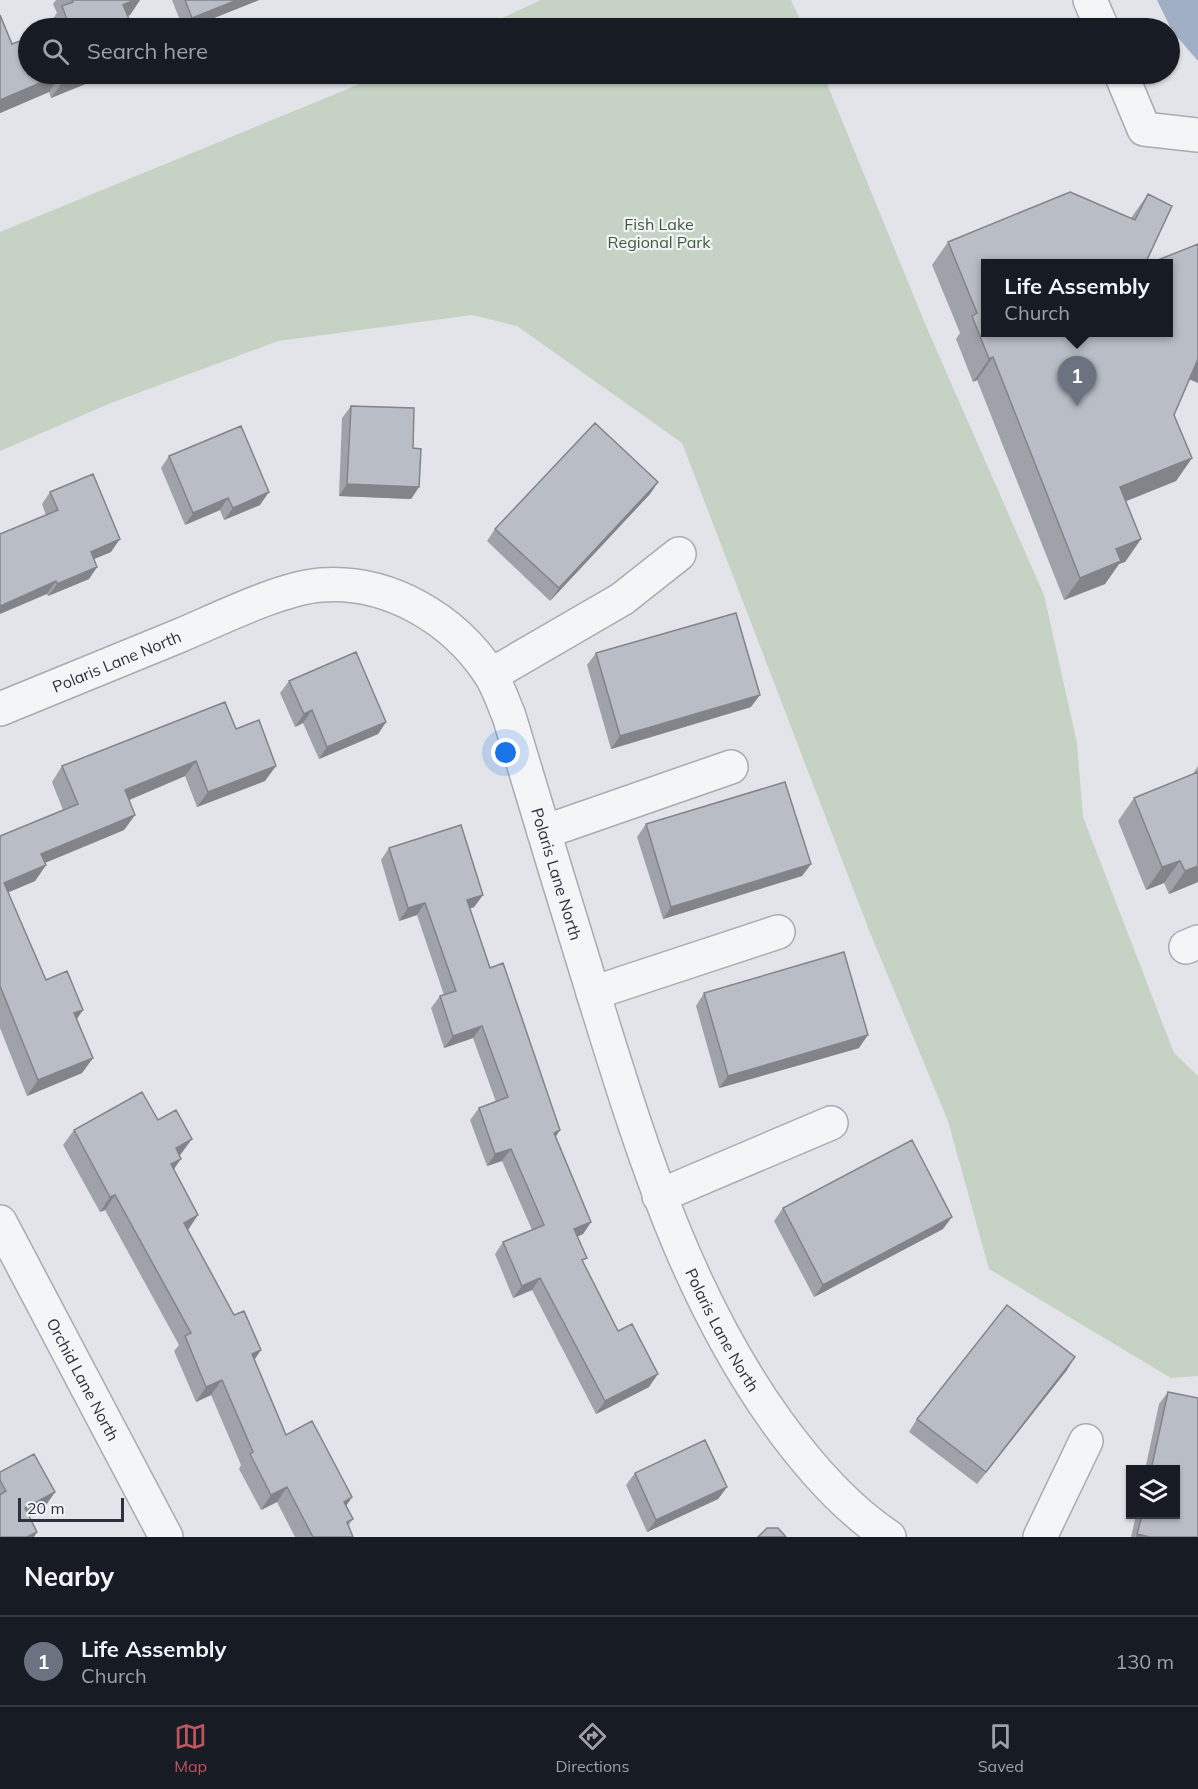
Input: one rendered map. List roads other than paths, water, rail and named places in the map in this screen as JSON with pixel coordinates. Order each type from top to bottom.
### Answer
[{"type":"street","points":[[1090,0],[1098,18]]},
{"type":"street","points":[[1125,84],[1144,129],[1198,135]]},
{"type":"street","points":[[491,675],[622,599],[679,554]]},
{"type":"street","name":"Polaris Lane North","points":[[0,709],[273,597],[321,585],[366,588],[425,610],[457,633],[491,675],[509,716],[638,1137],[659,1196],[711,1316],[763,1403],[830,1488],[890,1537]]},
{"type":"street","points":[[544,832],[731,767]]},
{"type":"street","points":[[593,993],[778,932]]},
{"type":"street","points":[[659,1196],[831,1123]]},
{"type":"street","name":"Orchid Lane North","points":[[0,1222],[166,1537]]},
{"type":"street","points":[[1040,1537],[1086,1442]]},
{"type":"water","points":[[1157,0],[1198,0],[1198,61],[1180,40],[1180,18],[1166,18]]},
{"type":"place","name":"Life Assembly","points":[[1077,406]]},
{"type":"park label","name":"Fish Lake Regional Park","points":[[659,233]]}]
